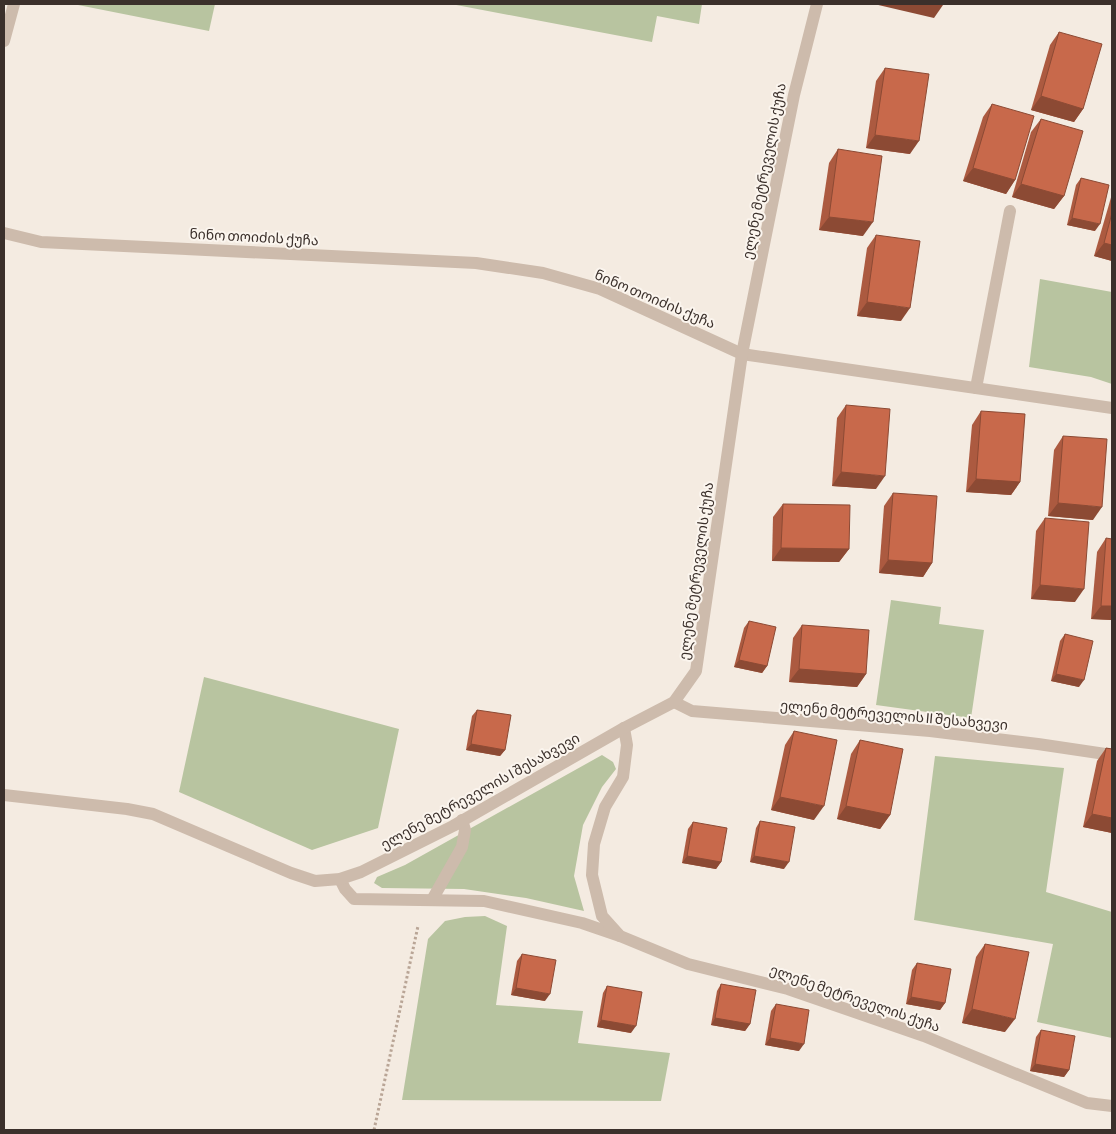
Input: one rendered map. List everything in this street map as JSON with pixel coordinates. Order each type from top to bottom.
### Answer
[{"type":"street","points":[[4,41],[14,4]]},
{"type":"street","name":"ელენე მეტრეველის ქუჩა","points":[[816,4],[794,95],[742,354],[696,671],[674,702],[624,728],[627,745],[623,777],[605,807],[594,844],[592,875],[602,916],[620,936],[688,964],[788,989],[924,1036],[1087,1104],[1112,1106]]},
{"type":"street","points":[[976,388],[1010,211]]},
{"type":"street","name":"ნინო თოიძის ქუჩა","points":[[4,233],[41,242],[476,262],[543,272],[600,289],[742,354],[1112,408]]},
{"type":"street","name":"ელენე მეტრეველის II შესახვევი","points":[[674,702],[692,711],[930,731],[1112,755]]},
{"type":"street","name":"ელენე მეტრეველის I შესახვევი","points":[[4,795],[127,809],[153,814],[291,873],[315,881],[340,879],[361,872],[462,820],[624,728]]},
{"type":"street","points":[[432,900],[462,847],[466,830],[462,820]]},
{"type":"street","points":[[340,879],[344,890],[354,899],[484,901],[582,923],[620,936]]},
{"type":"path","points":[[374,1130],[415,942]]},
{"type":"green space","points":[[73,4],[215,4],[209,31]]},
{"type":"green space","points":[[451,4],[702,4],[699,24],[657,16],[652,42]]},
{"type":"green space","points":[[1040,279],[1112,292],[1112,384],[1091,377],[1029,367]]},
{"type":"green space","points":[[891,600],[941,607],[939,624],[984,630],[971,718],[876,705]]},
{"type":"green space","points":[[204,677],[399,729],[378,828],[312,850],[179,792]]},
{"type":"green space","points":[[602,755],[613,762],[616,769],[602,787],[583,825],[574,876],[584,911],[526,898],[464,889],[382,888],[374,883],[377,877],[405,865]]},
{"type":"green space","points":[[935,756],[1064,768],[1046,892],[1112,912],[1112,1038],[1037,1022],[1053,944],[914,920]]},
{"type":"green space","points":[[485,916],[507,926],[496,1005],[583,1011],[578,1043],[670,1053],[661,1101],[402,1100],[428,939],[445,921]]},
{"type":"building","points":[[1059,32],[1102,44],[1083,109],[1041,96]]},
{"type":"building","points":[[885,68],[929,74],[919,141],[875,135]]},
{"type":"building","points":[[992,104],[1034,116],[1015,180],[973,168]]},
{"type":"building","points":[[1041,119],[1083,131],[1064,196],[1021,184]]},
{"type":"building","points":[[838,149],[882,156],[873,222],[829,217]]},
{"type":"building","points":[[1081,178],[1109,185],[1100,224],[1072,218]]},
{"type":"building","points":[[1112,213],[1112,245],[1104,243]]},
{"type":"building","points":[[876,235],[920,241],[910,308],[867,302]]},
{"type":"building","points":[[846,405],[890,409],[885,476],[841,472]]},
{"type":"building","points":[[981,411],[1025,414],[1020,482],[976,479]]},
{"type":"building","points":[[1063,436],[1107,439],[1102,507],[1058,503]]},
{"type":"building","points":[[893,493],[937,496],[932,563],[888,560]]},
{"type":"building","points":[[783,504],[850,505],[849,549],[781,548]]},
{"type":"building","points":[[1045,518],[1089,522],[1084,589],[1040,585]]},
{"type":"building","points":[[1106,538],[1112,539],[1112,606],[1101,606]]},
{"type":"building","points":[[749,621],[776,627],[767,666],[739,660]]},
{"type":"building","points":[[802,625],[869,630],[866,674],[799,669]]},
{"type":"building","points":[[1065,634],[1093,641],[1084,680],[1056,674]]},
{"type":"building","points":[[477,710],[511,715],[505,750],[471,744]]},
{"type":"building","points":[[794,731],[837,740],[824,806],[780,797]]},
{"type":"building","points":[[860,740],[903,749],[890,815],[846,806]]},
{"type":"building","points":[[1106,748],[1112,749],[1112,818],[1092,814]]},
{"type":"building","points":[[760,821],[795,827],[789,862],[754,856]]},
{"type":"building","points":[[693,822],[727,828],[721,862],[687,856]]},
{"type":"building","points":[[985,944],[1029,952],[1015,1019],[972,1009]]},
{"type":"building","points":[[522,954],[556,960],[550,994],[516,988]]},
{"type":"building","points":[[917,963],[951,969],[945,1003],[911,997]]},
{"type":"building","points":[[721,984],[756,990],[750,1024],[715,1018]]},
{"type":"building","points":[[607,986],[642,992],[636,1026],[601,1020]]},
{"type":"building","points":[[776,1004],[809,1010],[804,1044],[770,1038]]},
{"type":"building","points":[[1041,1030],[1075,1036],[1069,1070],[1035,1064]]}]
